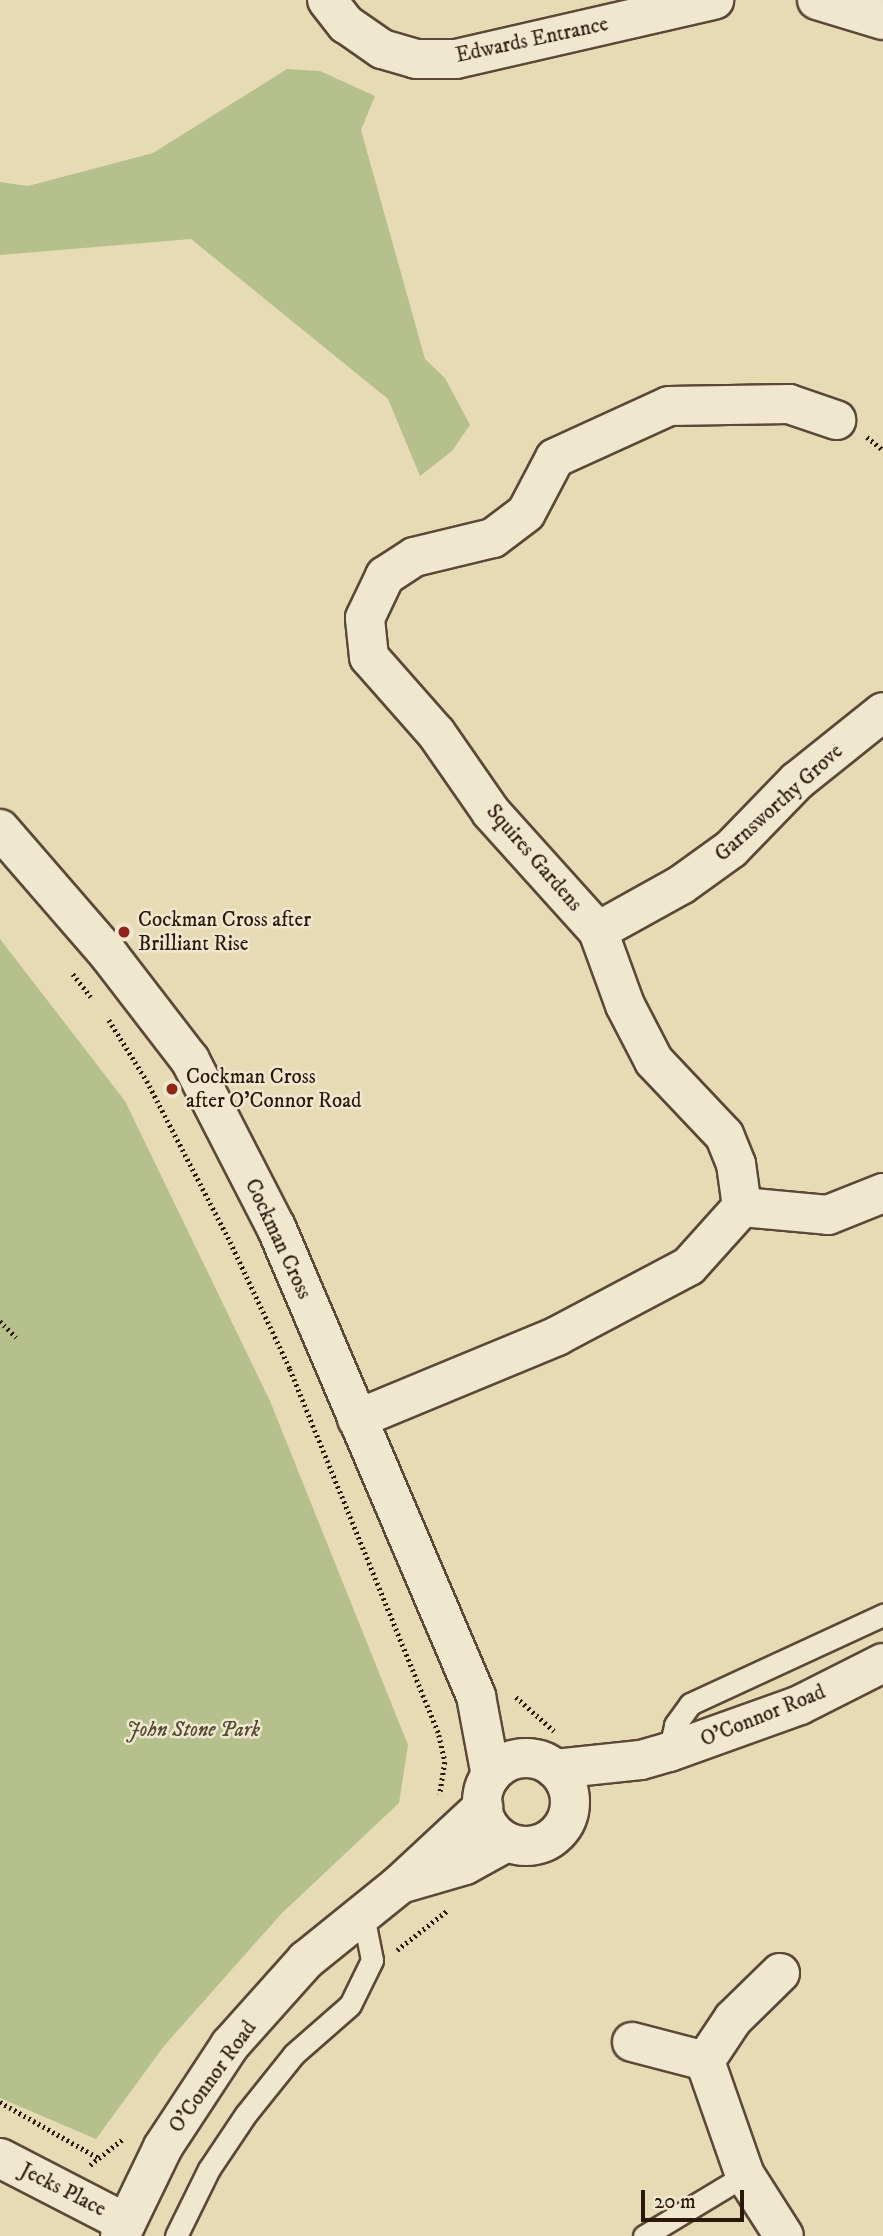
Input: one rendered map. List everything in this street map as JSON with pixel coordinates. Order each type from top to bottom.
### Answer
[{"type":"street","name":"Edwards Entrance","points":[[327,0],[346,24],[382,49],[416,59],[456,59],[714,0]]},
{"type":"street","points":[[817,0],[877,11]]},
{"type":"street","name":"Squires Gardens","points":[[742,1207],[736,1164],[724,1135],[654,1061],[625,1005],[598,931],[491,812],[436,733],[369,657],[365,618],[384,576],[414,557],[493,538],[526,513],[555,458],[669,406],[789,404],[835,420]]},
{"type":"street","name":"Garnsworthy Grove","points":[[598,931],[681,885],[731,849],[797,781],[883,712]]},
{"type":"street","name":"Cockman Cross","points":[[0,829],[110,955],[190,1060],[276,1227],[476,1696],[487,1791]]},
{"type":"street","points":[[357,1419],[557,1336],[689,1266],[742,1207],[828,1215],[883,1193]]},
{"type":"street","name":"O'Connor Road","points":[[399,1885],[465,1865],[507,1842],[521,1846],[549,1840],[560,1831],[570,1805],[655,1756],[800,1705],[883,1663]]},
{"type":"street","name":"Cockman Cross","points":[[476,1696],[545,1764]]},
{"type":"street","name":"O'Connor Road","points":[[123,2229],[163,2147],[230,2045],[306,1960],[362,1910],[399,1885],[487,1791],[510,1762],[545,1764],[655,1756]]},
{"type":"street","points":[[545,1764],[569,1791],[570,1805]]},
{"type":"street","points":[[487,1791],[486,1821],[507,1842]]},
{"type":"street","points":[[705,2061],[733,2019],[780,1973]]},
{"type":"street","points":[[632,2042],[705,2061]]},
{"type":"street","points":[[705,2061],[745,2175],[784,2236]]},
{"type":"street","name":"Jecks Place","points":[[0,2158],[123,2229]]},
{"type":"lane","points":[[655,1756],[691,1704],[883,1615]]},
{"type":"lane","points":[[176,2236],[209,2169],[246,2114],[294,2054],[349,2005],[372,1960],[362,1910]]},
{"type":"lane","points":[[644,2236],[745,2175]]},
{"type":"path","points":[[69,970],[94,1001]]},
{"type":"path","points":[[102,1011],[153,1093],[290,1369],[435,1724],[444,1762],[439,1797]]},
{"type":"path","points":[[0,1321],[16,1337]]},
{"type":"path","points":[[364,1975],[456,1904]]},
{"type":"path","points":[[0,2102],[97,2157]]},
{"type":"green space","points":[[287,69],[320,71],[375,96],[361,130],[425,359],[445,378],[470,425],[452,451],[420,476],[388,399],[191,239],[0,255],[0,182],[28,186],[153,153]]},
{"type":"green space","name":"John Stone Park","points":[[0,939],[125,1101],[270,1401],[408,1745],[399,1803],[281,1914],[164,2046],[96,2139],[0,2098]]},
{"type":"place","name":"Cockman Cross after Brilliant Rise","points":[[124,932]]},
{"type":"place","name":"Cockman Cross after O'Connor Road","points":[[172,1089]]}]
